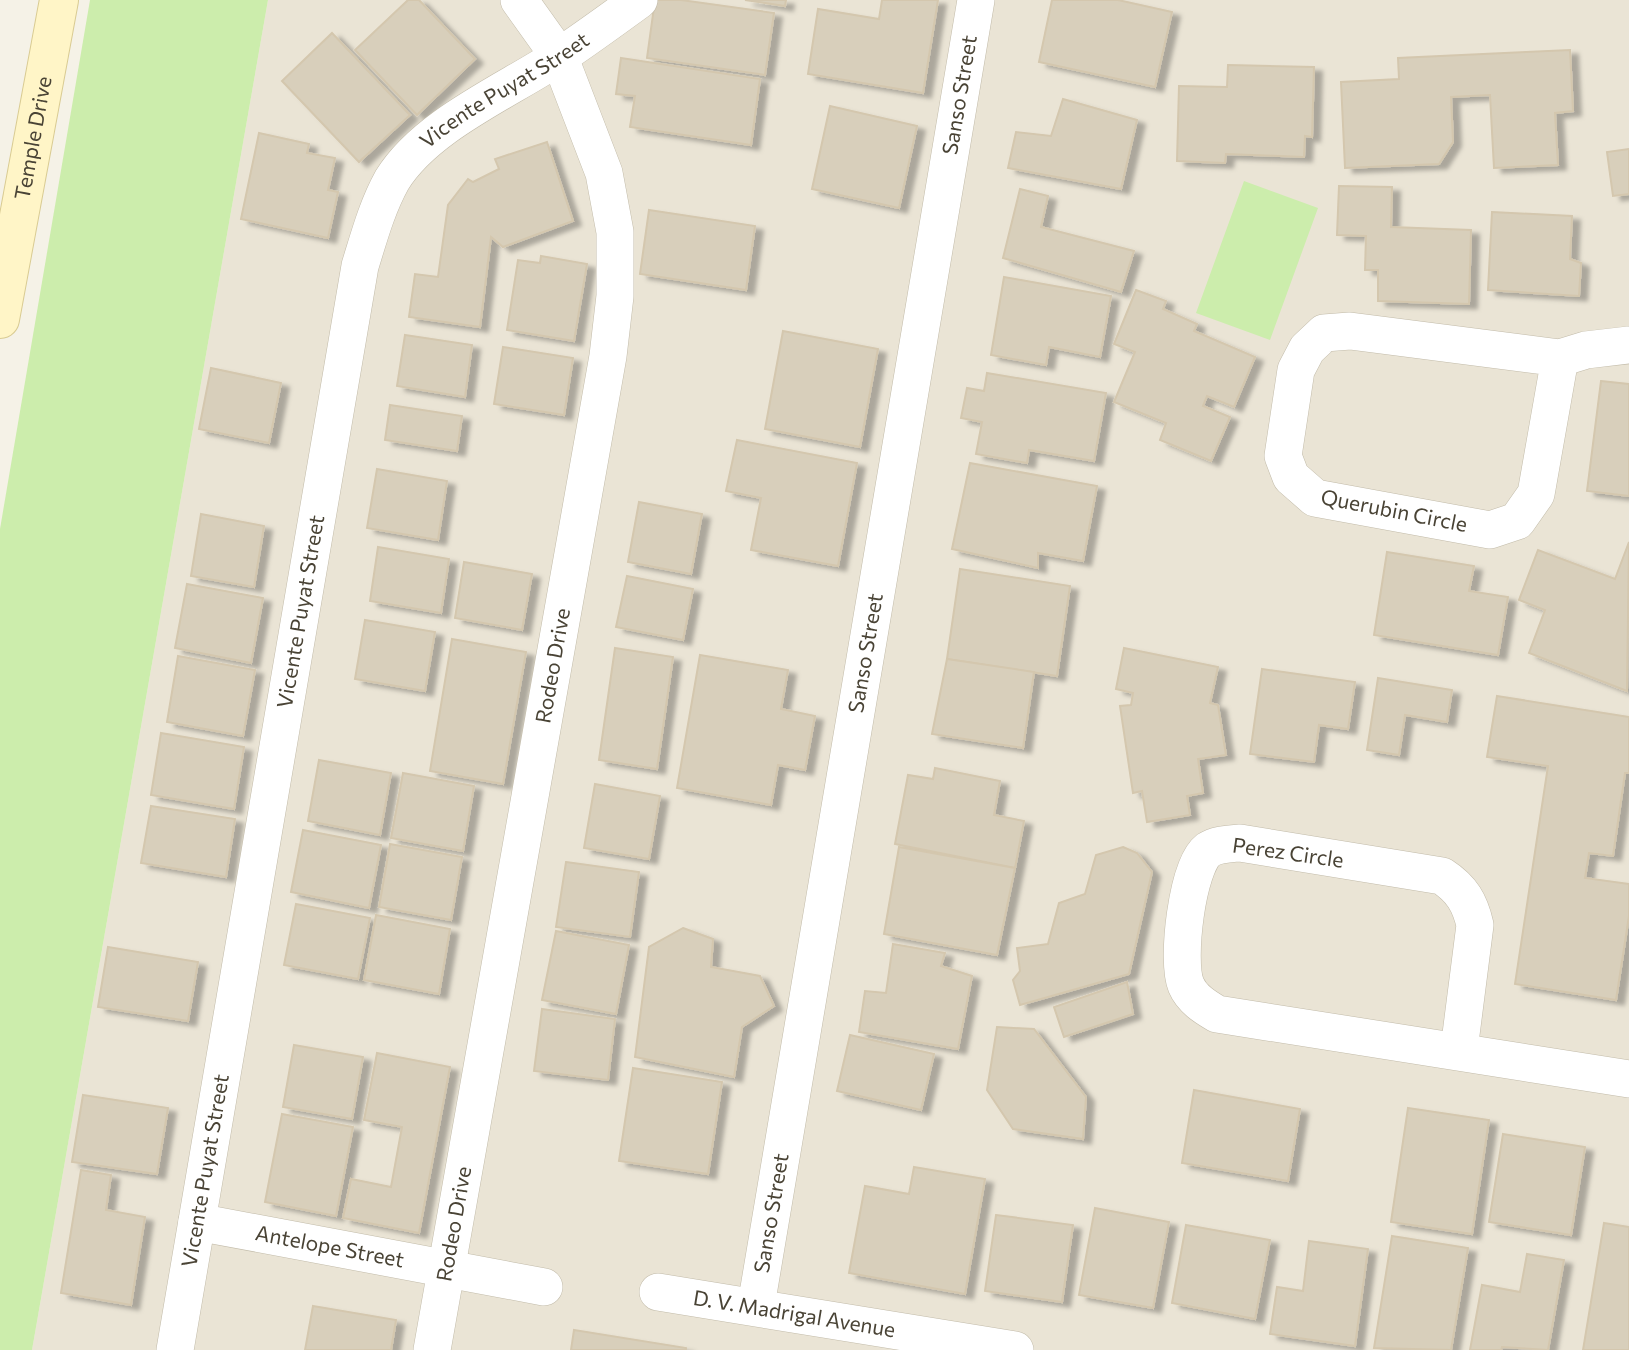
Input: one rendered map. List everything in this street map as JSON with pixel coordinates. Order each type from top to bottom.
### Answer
[{"type":"street","name":"Temple Drive","points":[[0,319],[13,156],[58,0]]},
{"type":"street","name":"Rodeo Drive","points":[[432,1350],[608,356],[615,296],[615,232],[604,173],[559,56],[519,0]]},
{"type":"street","name":"Vicente Puyat Street","points":[[175,1350],[358,279],[374,219],[393,179],[423,146],[467,113],[559,56],[639,0]]},
{"type":"street","name":"Sanso Street","points":[[756,1306],[976,0]]},
{"type":"street","name":"Querubin Circle","points":[[1560,358],[1536,494],[1517,521],[1490,530],[1315,498],[1291,477],[1283,456],[1296,370],[1307,349],[1324,333],[1350,331],[1560,358],[1586,350],[1629,345]]},
{"type":"street","name":"Perez Circle","points":[[1459,1050],[1475,925],[1472,910],[1459,887],[1442,876],[1240,843],[1222,844],[1207,851],[1193,873],[1181,966],[1187,988],[1200,1004],[1217,1014],[1459,1050],[1629,1079]]},
{"type":"street","name":"Antelope Street","points":[[197,1222],[544,1287]]},
{"type":"street","name":"D. V. Madrigal Avenue","points":[[657,1292],[1015,1350]]},
{"type":"shaded area","points":[[268,0],[1629,0],[1629,1350],[32,1350]]},
{"type":"green space","points":[[90,0],[268,0],[32,1350],[0,1350],[0,529]]},
{"type":"green space","points":[[1244,181],[1318,208],[1270,340],[1196,313]]},
{"type":"building","points":[[408,0],[419,0],[475,59],[417,115],[355,50]]},
{"type":"building","points":[[655,0],[681,0],[774,13],[765,75],[647,58]]},
{"type":"building","points":[[745,0],[786,0],[785,6]]},
{"type":"building","points":[[882,0],[938,0],[923,93],[808,74],[818,9],[879,19]]},
{"type":"building","points":[[1052,0],[1118,0],[1172,12],[1155,87],[1039,62]]},
{"type":"building","points":[[332,33],[410,115],[359,162],[282,81]]},
{"type":"building","points":[[1570,50],[1573,111],[1555,113],[1558,165],[1494,168],[1490,95],[1451,97],[1453,142],[1439,164],[1345,168],[1341,82],[1399,79],[1398,58]]},
{"type":"building","points":[[621,58],[760,79],[751,145],[630,127],[635,96],[616,94]]},
{"type":"building","points":[[1228,65],[1314,67],[1312,137],[1305,136],[1304,157],[1226,154],[1225,163],[1177,161],[1179,86],[1227,87]]},
{"type":"building","points":[[1063,99],[1137,120],[1121,189],[1008,168],[1016,132],[1051,136]]},
{"type":"building","points":[[830,106],[917,126],[899,208],[812,189]]},
{"type":"building","points":[[259,133],[309,144],[307,153],[335,158],[328,190],[338,192],[328,238],[241,219]]},
{"type":"building","points":[[547,142],[573,221],[503,247],[491,237],[480,327],[409,317],[415,274],[438,277],[448,205],[468,179],[473,182],[499,169],[495,159]]},
{"type":"building","points":[[1629,149],[1629,194],[1613,196],[1607,152]]},
{"type":"building","points":[[1339,186],[1392,187],[1391,227],[1471,230],[1469,304],[1378,301],[1378,270],[1365,270],[1366,236],[1337,235]]},
{"type":"building","points":[[1020,189],[1048,196],[1041,227],[1134,251],[1121,292],[1003,258]]},
{"type":"building","points":[[649,210],[755,226],[746,290],[640,274]]},
{"type":"building","points":[[1492,212],[1572,216],[1570,259],[1581,263],[1579,296],[1488,290]]},
{"type":"building","points":[[541,256],[587,264],[574,341],[507,330],[518,260],[540,263]]},
{"type":"building","points":[[1004,277],[1111,296],[1100,357],[1049,347],[1046,365],[991,355]]},
{"type":"building","points":[[1136,290],[1166,301],[1163,309],[1197,324],[1194,331],[1255,357],[1234,407],[1207,396],[1203,406],[1230,417],[1211,461],[1160,440],[1166,423],[1114,402],[1135,352],[1114,344]]},
{"type":"building","points":[[783,331],[878,349],[860,447],[765,429]]},
{"type":"building","points":[[405,335],[472,345],[465,397],[397,386]]},
{"type":"building","points":[[503,347],[573,358],[564,415],[494,404]]},
{"type":"building","points":[[211,368],[281,383],[269,443],[199,429]]},
{"type":"building","points":[[987,373],[1106,393],[1094,461],[1029,450],[1027,463],[976,454],[982,422],[961,418],[967,388],[984,391]]},
{"type":"building","points":[[1601,381],[1629,384],[1629,496],[1587,491]]},
{"type":"building","points":[[390,405],[462,416],[457,451],[385,440]]},
{"type":"building","points":[[737,440],[857,463],[838,566],[751,550],[761,498],[726,491]]},
{"type":"building","points":[[970,463],[1097,486],[1083,561],[1038,553],[1038,568],[952,549]]},
{"type":"building","points":[[377,469],[447,481],[438,540],[367,528]]},
{"type":"building","points":[[639,502],[702,514],[691,574],[628,562]]},
{"type":"building","points":[[201,514],[264,526],[254,587],[191,576]]},
{"type":"building","points":[[1629,542],[1627,691],[1529,653],[1545,610],[1519,600],[1538,550],[1615,579]]},
{"type":"building","points":[[378,547],[449,559],[441,613],[370,601]]},
{"type":"building","points":[[1387,552],[1474,566],[1469,591],[1508,597],[1498,655],[1374,635]]},
{"type":"building","points":[[464,562],[532,574],[522,630],[455,618]]},
{"type":"building","points":[[960,569],[1070,586],[1057,676],[947,659]]},
{"type":"building","points":[[627,576],[693,589],[683,640],[616,627]]},
{"type":"building","points":[[187,584],[263,598],[251,663],[175,648]]},
{"type":"building","points":[[365,620],[435,632],[425,691],[355,679]]},
{"type":"building","points":[[452,639],[526,652],[503,784],[430,771]]},
{"type":"building","points":[[615,648],[673,657],[657,769],[599,760]]},
{"type":"building","points":[[1124,648],[1218,667],[1210,703],[1218,705],[1226,755],[1198,759],[1203,793],[1187,796],[1190,815],[1147,822],[1142,791],[1133,793],[1120,706],[1131,705],[1133,693],[1116,689]]},
{"type":"building","points":[[700,655],[788,670],[781,709],[815,716],[805,770],[778,765],[771,805],[677,788]]},
{"type":"building","points":[[178,656],[255,670],[243,736],[167,722]]},
{"type":"building","points":[[947,659],[1034,672],[1023,748],[932,734]]},
{"type":"building","points":[[1262,669],[1355,682],[1348,729],[1319,725],[1314,762],[1250,754]]},
{"type":"building","points":[[1378,678],[1452,690],[1447,722],[1405,715],[1399,755],[1367,750]]},
{"type":"building","points":[[1497,696],[1629,717],[1629,773],[1625,773],[1613,856],[1589,853],[1585,878],[1629,884],[1629,916],[1616,1000],[1515,984],[1548,766],[1487,757]]},
{"type":"building","points":[[161,733],[244,747],[234,809],[151,795]]},
{"type":"building","points":[[319,760],[391,773],[380,835],[308,821]]},
{"type":"building","points":[[935,768],[1000,781],[994,815],[1024,821],[1015,868],[895,844],[908,775],[933,779]]},
{"type":"building","points":[[403,773],[474,786],[463,851],[391,838]]},
{"type":"building","points":[[595,784],[660,796],[649,859],[584,848]]},
{"type":"building","points":[[151,806],[235,819],[226,877],[141,863]]},
{"type":"building","points":[[303,830],[381,845],[369,908],[291,892]]},
{"type":"building","points":[[390,844],[462,857],[451,920],[379,907]]},
{"type":"building","points":[[899,847],[1015,868],[997,955],[884,934]]},
{"type":"building","points":[[1123,847],[1137,853],[1152,872],[1129,974],[1020,1005],[1013,980],[1020,971],[1017,948],[1048,944],[1059,903],[1085,894],[1096,855]]},
{"type":"building","points":[[566,862],[639,872],[630,937],[556,927]]},
{"type":"building","points":[[296,904],[370,918],[358,979],[284,965]]},
{"type":"building","points":[[376,915],[450,929],[439,994],[364,980]]},
{"type":"building","points":[[683,928],[713,939],[711,967],[760,976],[774,1006],[742,1027],[734,1077],[635,1057],[649,947]]},
{"type":"building","points":[[556,931],[629,945],[616,1014],[542,1000]]},
{"type":"building","points":[[893,944],[945,953],[941,966],[972,976],[958,1049],[859,1032],[865,991],[886,993]]},
{"type":"building","points":[[108,947],[198,962],[188,1021],[98,1007]]},
{"type":"building","points":[[1127,982],[1133,1014],[1064,1037],[1054,1007]]},
{"type":"building","points":[[542,1009],[615,1019],[608,1080],[534,1071]]},
{"type":"building","points":[[997,1027],[1034,1029],[1086,1097],[1083,1139],[1013,1129],[987,1090]]},
{"type":"building","points":[[850,1035],[934,1054],[921,1110],[837,1091]]},
{"type":"building","points":[[294,1045],[363,1057],[352,1119],[283,1107]]},
{"type":"building","points":[[377,1053],[450,1067],[419,1233],[343,1218],[351,1179],[391,1187],[402,1127],[364,1120]]},
{"type":"building","points":[[633,1068],[722,1082],[708,1174],[619,1161]]},
{"type":"building","points":[[1194,1090],[1300,1109],[1288,1181],[1182,1163]]},
{"type":"building","points":[[83,1095],[168,1108],[157,1174],[72,1162]]},
{"type":"building","points":[[1408,1108],[1489,1120],[1472,1234],[1391,1222]]},
{"type":"building","points":[[282,1114],[353,1127],[336,1216],[265,1202]]},
{"type":"building","points":[[1503,1134],[1585,1147],[1571,1235],[1489,1222]]},
{"type":"building","points":[[914,1167],[985,1179],[965,1294],[849,1273],[865,1186],[909,1194]]},
{"type":"building","points":[[81,1170],[111,1175],[106,1210],[145,1217],[131,1305],[61,1293]]},
{"type":"building","points":[[1095,1208],[1169,1222],[1153,1308],[1079,1295]]},
{"type":"building","points":[[996,1215],[1073,1225],[1062,1302],[985,1291]]},
{"type":"building","points":[[1604,1223],[1629,1227],[1629,1350],[1583,1350]]},
{"type":"building","points":[[1186,1225],[1270,1240],[1255,1319],[1172,1303]]},
{"type":"building","points":[[1392,1236],[1468,1248],[1451,1350],[1374,1348]]},
{"type":"building","points":[[1309,1241],[1368,1249],[1355,1346],[1270,1334],[1277,1287],[1303,1291]]},
{"type":"building","points":[[1527,1254],[1564,1260],[1548,1350],[1502,1347],[1501,1350],[1470,1350],[1482,1285],[1520,1292]]},
{"type":"building","points":[[313,1306],[396,1320],[391,1350],[305,1350]]},
{"type":"building","points":[[574,1330],[686,1348],[686,1350],[571,1350]]}]
